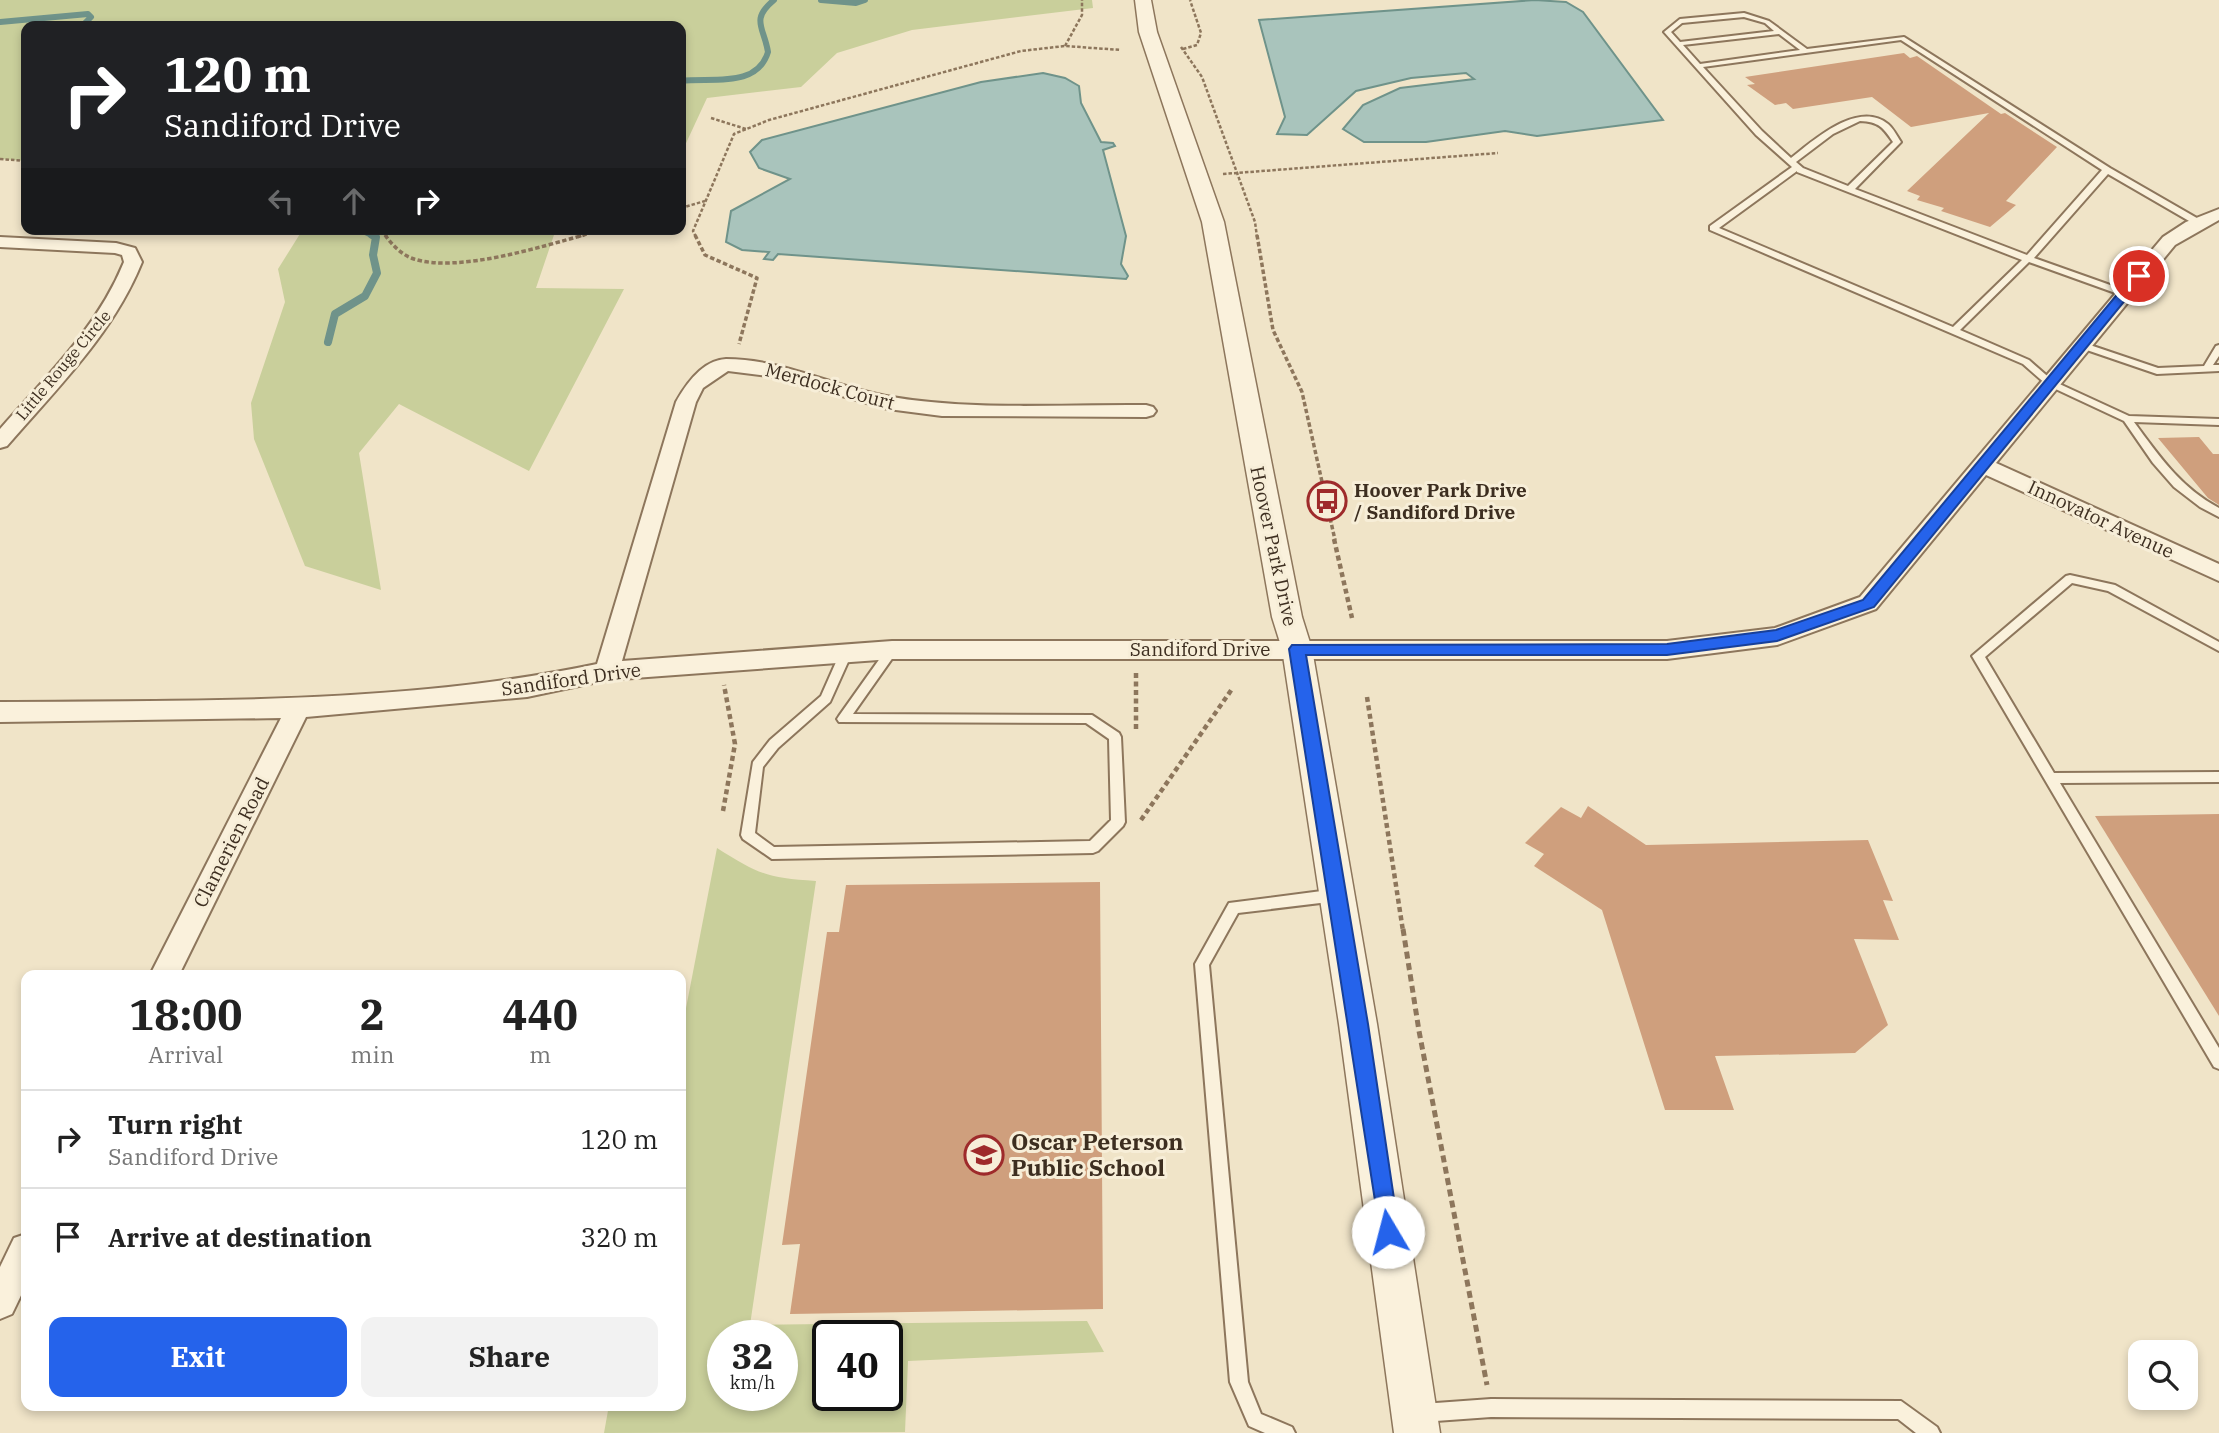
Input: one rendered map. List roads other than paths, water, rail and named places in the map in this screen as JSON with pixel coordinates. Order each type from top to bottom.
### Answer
[{"type":"street","name":"Hoover Park Drive","points":[[1143,0],[1148,32],[1213,222],[1287,617],[1297,649],[1337,894],[1416,1424]]},
{"type":"street","name":"Sandiford Drive","points":[[0,712],[298,708],[527,688],[607,671],[892,650],[1667,650],[1777,636],[1868,603],[2169,241],[2209,218]]},
{"type":"street","name":"Little Rouge Circle","points":[[0,242],[116,248],[129,252],[134,262],[127,284],[99,326],[0,441]]},
{"type":"street","name":"Merdock Court","points":[[607,671],[686,402],[695,385],[725,365],[776,371],[888,403],[942,410],[1146,411]]},
{"type":"street","name":"Innovator Avenue","points":[[1982,466],[2219,573]]},
{"type":"street","name":"Clamerien Road","points":[[167,970],[298,708]]},
{"type":"street","points":[[0,1302],[21,1260]]},
{"type":"lane","points":[[1806,51],[1766,22],[1744,15],[1680,21],[1667,32],[1759,133],[1794,165],[2028,259],[2124,293]]},
{"type":"lane","points":[[1678,44],[1780,32]]},
{"type":"lane","points":[[1698,66],[1902,38],[2107,170],[2209,218]]},
{"type":"lane","points":[[1850,189],[1897,142],[1891,130],[1875,121],[1853,119],[1842,123],[1794,165],[1713,228],[2026,362],[2050,383],[2127,418],[2219,422]]},
{"type":"lane","points":[[1954,331],[2028,259],[2107,170]]},
{"type":"lane","points":[[2081,345],[2157,371],[2219,368]]},
{"type":"lane","points":[[2207,368],[2219,348]]},
{"type":"lane","points":[[2127,418],[2173,482],[2192,499],[2219,513]]},
{"type":"lane","points":[[2219,647],[2111,588],[2070,579],[1978,656],[2219,1062]]},
{"type":"lane","points":[[846,653],[826,699],[774,744],[757,766],[748,835],[772,853],[1093,847],[1118,822],[1115,737],[1088,718],[843,719],[892,650]]},
{"type":"lane","points":[[2051,778],[2219,777]]},
{"type":"lane","points":[[1286,1433],[1255,1420],[1239,1382],[1202,964],[1234,907],[1337,894]]},
{"type":"lane","points":[[1416,1424],[1491,1408],[1901,1410],[1931,1433]]},
{"type":"water","points":[[1535,0],[1566,2],[1583,12],[1663,120],[1537,136],[1505,131],[1426,142],[1364,142],[1343,129],[1363,105],[1400,88],[1474,79],[1466,73],[1411,78],[1356,91],[1307,135],[1277,134],[1285,117],[1259,20]]},
{"type":"water","points":[[1043,73],[1065,78],[1079,86],[1081,103],[1101,142],[1113,143],[1115,146],[1103,150],[1126,236],[1121,264],[1128,276],[1126,279],[778,254],[773,260],[764,259],[769,252],[742,250],[726,242],[731,211],[790,179],[759,168],[750,152],[762,140],[981,82]]},
{"type":"waterway","points":[[686,81],[731,79],[754,72],[768,52],[760,19],[774,0]]},
{"type":"waterway","points":[[821,0],[856,3],[865,0]]},
{"type":"waterway","points":[[0,22],[88,14],[91,17],[87,21]]},
{"type":"waterway","points":[[372,235],[376,237]]},
{"type":"waterway","points":[[372,235],[376,237]]},
{"type":"waterway","points":[[328,342],[335,314],[365,296],[377,273],[373,255],[376,237]]},
{"type":"place","name":"Hoover Park Drive / Sandiford Drive","points":[[1327,501]]},
{"type":"place","name":"Oscar Peterson Public School","points":[[984,1155]]}]
